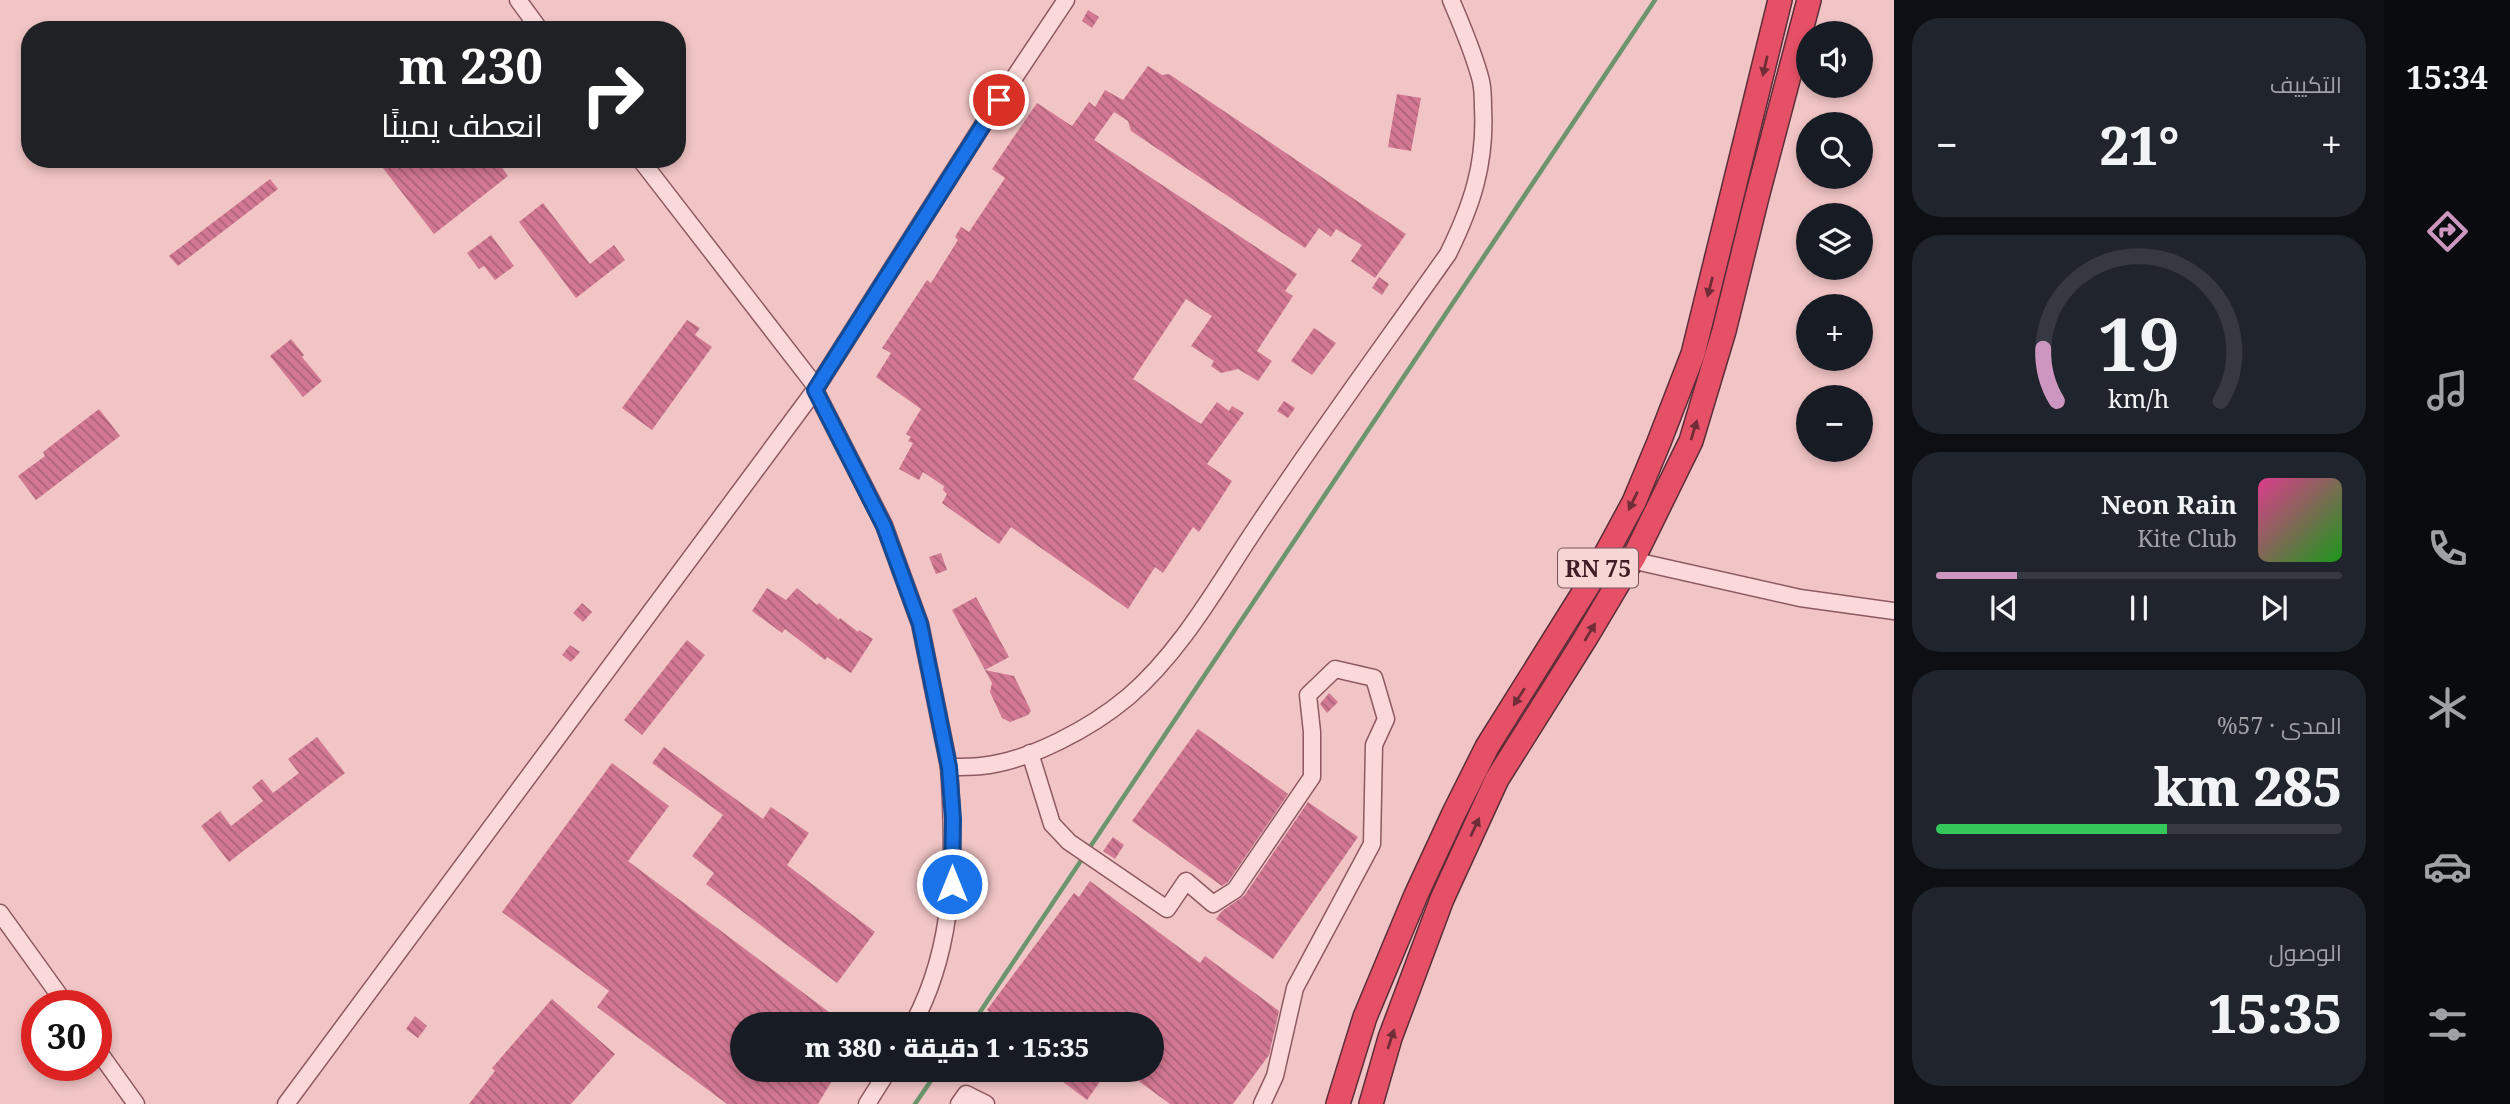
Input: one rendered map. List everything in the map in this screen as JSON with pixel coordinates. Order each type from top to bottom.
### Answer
[{"type":"highway","name":"RN 75","points":[[1338,1104],[1365,1017],[1454,813],[1487,747],[1594,576],[1634,502],[1659,442],[1693,354],[1780,0]]},
{"type":"highway","name":"RN 75","points":[[1371,1104],[1390,1038],[1442,899],[1497,779],[1631,560],[1691,441],[1724,331],[1809,0]]},
{"type":"street","points":[[517,0],[534,21]]},
{"type":"street","points":[[286,1104],[816,389],[986,120],[1066,0]]},
{"type":"street","points":[[949,767],[982,766],[1030,752],[1097,720],[1129,697],[1161,665],[1448,254],[1466,217],[1478,182],[1484,134],[1482,84],[1451,0]]},
{"type":"street","points":[[647,168],[816,389],[884,526],[920,624],[949,767],[953,819],[952,884],[941,955],[918,1012]]},
{"type":"street","points":[[1631,560],[1800,598],[1894,611]]},
{"type":"street","points":[[1030,752],[1052,824],[1069,842],[1167,909],[1186,881],[1213,904],[1235,890],[1312,777],[1312,732],[1308,695],[1335,669],[1374,677],[1385,719],[1374,745],[1372,844],[1295,988],[1275,1076],[1262,1104]]},
{"type":"street","points":[[0,913],[55,990]]},
{"type":"street","points":[[112,1070],[136,1104]]},
{"type":"street","points":[[867,1104],[881,1082]]},
{"type":"street","points":[[959,1104],[966,1094],[986,1104]]},
{"type":"building","points":[[1088,10],[1099,17],[1092,28],[1082,21]]},
{"type":"building","points":[[1148,66],[1162,75],[1169,74],[1406,234],[1375,278],[1351,261],[1362,245],[1336,229],[1331,237],[1319,228],[1305,248],[1131,131],[1128,121],[1114,112],[1094,140],[1297,274],[1285,291],[1293,296],[1257,351],[1272,361],[1258,381],[1238,369],[1221,373],[1211,366],[1214,361],[1191,346],[1212,316],[1186,299],[1133,379],[1201,424],[1217,402],[1229,411],[1232,406],[1244,413],[1207,464],[1232,481],[1199,532],[1193,527],[1163,573],[1155,567],[1128,609],[1011,527],[999,544],[942,503],[947,494],[943,490],[944,486],[923,472],[919,480],[899,469],[913,443],[908,441],[911,437],[906,434],[921,409],[876,377],[891,353],[882,348],[927,280],[931,283],[958,240],[955,237],[961,227],[969,232],[1005,178],[992,169],[1037,103],[1072,126],[1089,102],[1095,107],[1105,90],[1123,100]]},
{"type":"building","points":[[1397,94],[1421,98],[1411,151],[1388,147]]},
{"type":"building","points":[[383,168],[502,168],[508,176],[434,234]]},
{"type":"building","points":[[270,179],[278,189],[178,266],[169,256]]},
{"type":"building","points":[[543,203],[590,264],[614,245],[625,260],[576,298],[519,222]]},
{"type":"building","points":[[491,235],[514,266],[495,280],[484,266],[479,269],[467,253]]},
{"type":"building","points":[[1379,277],[1389,284],[1382,295],[1372,288]]},
{"type":"building","points":[[687,320],[700,328],[695,335],[712,347],[652,430],[622,408]]},
{"type":"building","points":[[1314,328],[1336,343],[1312,375],[1291,361]]},
{"type":"building","points":[[291,339],[322,381],[303,397],[270,356]]},
{"type":"building","points":[[1284,401],[1295,408],[1288,418],[1277,411]]},
{"type":"building","points":[[99,409],[120,436],[36,500],[18,476],[45,456],[43,452]]},
{"type":"building","points":[[941,553],[947,570],[936,574],[929,557]]},
{"type":"building","points":[[767,588],[786,600],[797,588],[839,620],[840,618],[858,632],[859,630],[873,639],[851,673],[827,657],[825,660],[785,629],[782,633],[752,611]]},
{"type":"building","points":[[976,597],[1009,657],[985,670],[952,610]]},
{"type":"building","points":[[582,603],[592,612],[583,622],[573,613]]},
{"type":"building","points":[[687,640],[705,655],[642,735],[624,720]]},
{"type":"building","points":[[570,645],[580,652],[571,662],[562,655]]},
{"type":"building","points":[[985,670],[1014,676],[1031,711],[1028,715],[1010,722],[1002,718],[990,692],[992,683]]},
{"type":"building","points":[[1329,693],[1338,702],[1327,713],[1320,704]]},
{"type":"building","points":[[1198,729],[1288,794],[1228,882],[1222,886],[1132,821]]},
{"type":"building","points":[[317,737],[345,773],[229,862],[201,826],[220,811],[231,826],[263,801],[252,787],[262,779],[273,793],[299,773],[288,759]]},
{"type":"building","points":[[664,747],[763,819],[771,807],[809,833],[787,865],[875,932],[837,983],[706,884],[714,873],[692,856],[723,815],[652,763]]},
{"type":"building","points":[[612,763],[669,806],[628,861],[829,1012],[730,1012],[730,1082],[831,1082],[818,1104],[727,1104],[597,1007],[609,991],[502,912]]},
{"type":"building","points":[[1308,802],[1358,837],[1273,959],[1216,919],[1222,911],[1244,896]]},
{"type":"building","points":[[1113,837],[1124,845],[1115,859],[1103,851]]},
{"type":"building","points":[[1090,881],[1200,963],[1205,956],[1279,1011],[1269,1055],[1233,1104],[1170,1104],[1140,1082],[1164,1082],[1164,1012],[987,1010],[1074,893],[1079,897]]},
{"type":"building","points":[[552,999],[615,1054],[571,1104],[469,1104],[495,1071],[492,1068]]},
{"type":"building","points":[[415,1016],[427,1026],[418,1038],[406,1029]]},
{"type":"building","points":[[1063,1082],[1100,1082],[1087,1100]]},
{"type":"waterway","points":[[980,1012],[1655,0]]},
{"type":"waterway","points":[[915,1104],[930,1082]]},
{"type":"route","points":[[952,884],[953,819],[949,767],[920,624],[884,526],[815,390],[999,100]]}]
